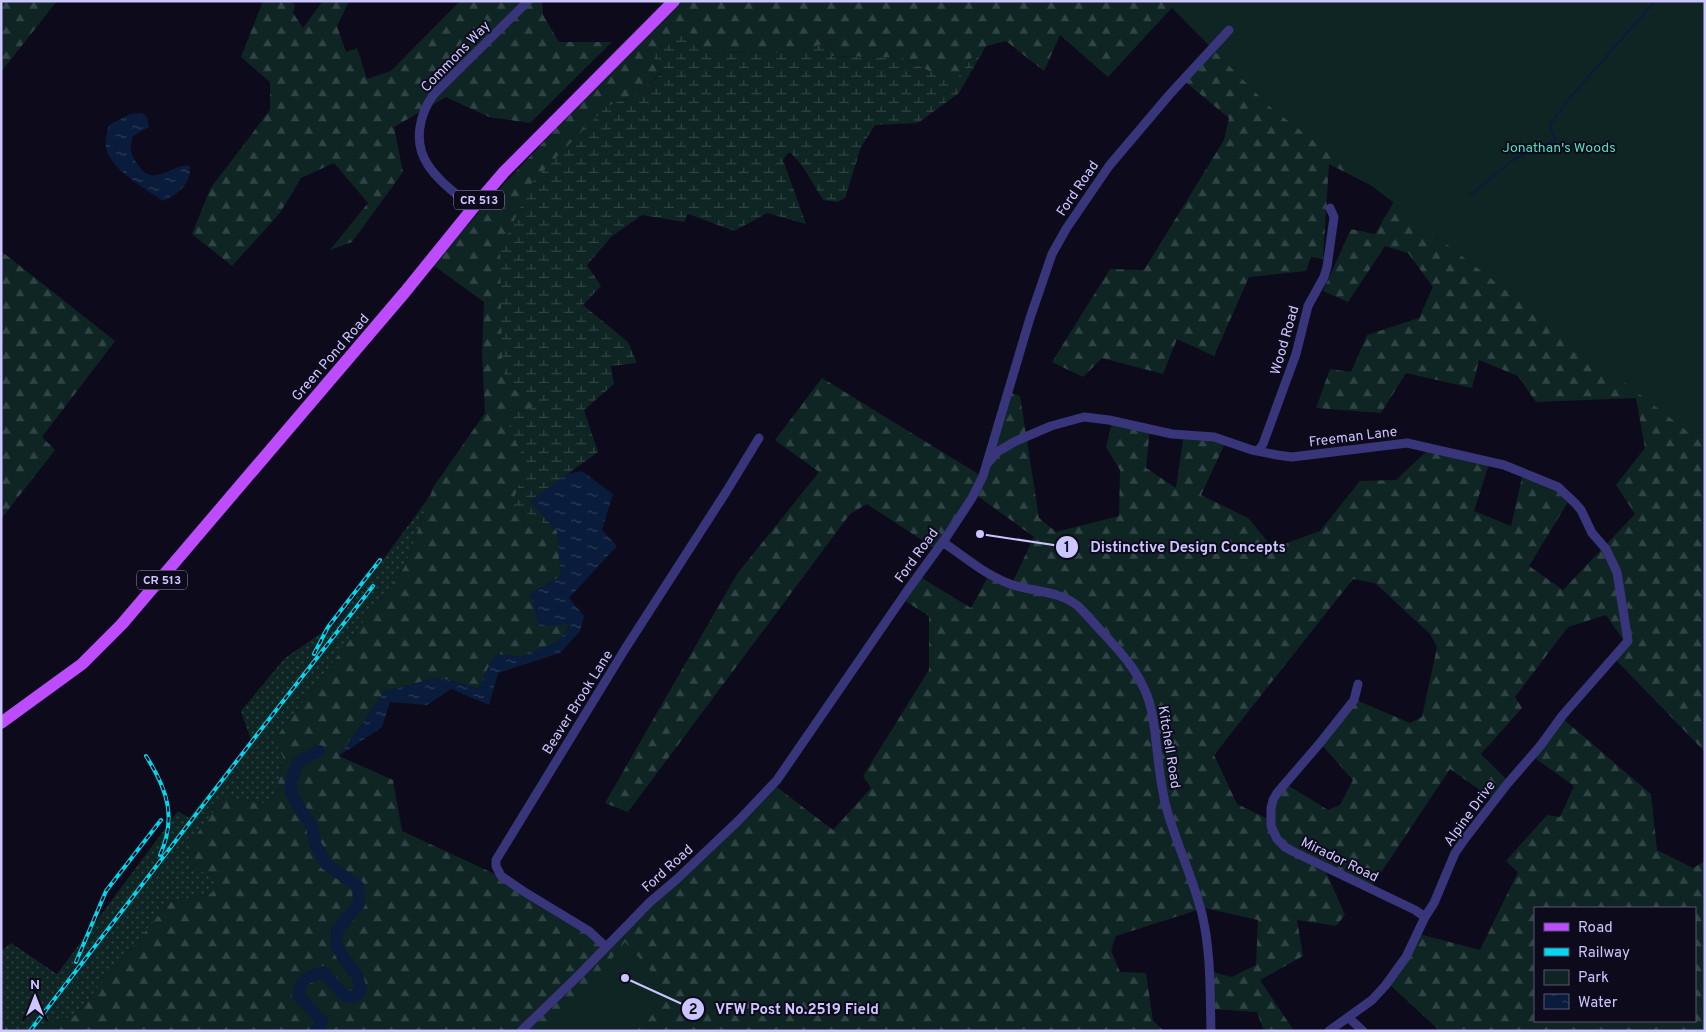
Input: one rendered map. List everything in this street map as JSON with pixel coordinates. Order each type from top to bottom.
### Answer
[{"type":"main road","name":"Green Pond Road","points":[[1,723],[82,664],[122,624],[405,292],[473,208],[538,137],[674,1]]},
{"type":"street","name":"Commons Way","points":[[473,208],[436,176],[428,166],[420,142],[419,127],[429,101],[434,94],[528,1]]},
{"type":"street","name":"Ford Road","points":[[521,1031],[650,902],[739,820],[777,780],[972,498],[987,464],[1030,318],[1052,254],[1066,229],[1113,160],[1229,30]]},
{"type":"street","name":"Wood Road","points":[[1258,451],[1263,444],[1284,391],[1308,306],[1324,277],[1331,246],[1334,217],[1330,208]]},
{"type":"street","name":"Freeman Lane","points":[[987,464],[997,452],[1016,441],[1051,426],[1084,417],[1109,420],[1172,434],[1214,437],[1258,451],[1292,457],[1407,443],[1504,465],[1558,488],[1581,510],[1592,533],[1606,549],[1617,572],[1628,641]]},
{"type":"street","name":"Beaver Brook Lane","points":[[606,946],[589,931],[522,891],[501,876],[496,866],[496,860],[625,649],[759,438]]},
{"type":"street","name":"Kitchell Road","points":[[943,542],[1000,580],[1021,587],[1058,595],[1073,603],[1114,644],[1139,678],[1152,711],[1161,784],[1167,811],[1194,886],[1202,916],[1208,957],[1211,1031]]},
{"type":"street","name":"Alpine Drive","points":[[1329,1031],[1372,1000],[1385,986],[1406,957],[1425,917],[1434,903],[1456,854],[1467,836],[1508,783],[1541,745],[1562,716],[1628,641]]},
{"type":"street","name":"Mirador Road","points":[[1358,684],[1354,700],[1277,793],[1270,808],[1270,826],[1277,839],[1285,847],[1415,910],[1425,917]]},
{"type":"street","points":[[1348,1018],[1363,1031]]},
{"type":"green space","points":[[1,1],[57,1],[1,72]]},
{"type":"green space","points":[[263,1],[290,1],[295,5],[293,13],[303,28],[323,1],[349,1],[337,26],[346,52],[357,48],[367,79],[391,71],[460,1],[542,1],[543,15],[559,42],[612,42],[530,123],[489,117],[446,97],[394,127],[403,172],[352,242],[330,250],[368,203],[334,163],[301,178],[280,213],[232,266],[192,234],[210,189],[270,110],[270,82],[241,57]]},
{"type":"green space","points":[[680,1],[1178,1],[1108,77],[1060,35],[1044,71],[1006,41],[986,46],[975,53],[954,83],[902,58],[832,56],[829,42],[794,53],[698,52],[691,33],[661,73],[639,92],[606,107],[508,386],[531,397],[531,408],[505,414],[526,464],[512,505],[557,531],[561,576],[570,624],[559,641],[521,657],[495,654],[478,689],[440,677],[385,691],[339,756],[393,780],[402,831],[497,875],[609,947],[774,785],[833,830],[871,788],[863,776],[929,670],[929,616],[902,599],[917,575],[971,608],[990,573],[1012,583],[1034,537],[975,494],[937,550],[867,504],[850,514],[628,812],[605,803],[737,574],[819,472],[775,440],[822,378],[983,477],[1009,392],[1020,396],[1039,518],[1056,532],[1119,516],[1120,470],[1106,447],[1113,419],[1150,428],[1146,468],[1176,488],[1184,434],[1227,439],[1201,495],[1248,518],[1273,548],[1320,531],[1360,481],[1396,480],[1430,448],[1490,461],[1474,511],[1511,526],[1523,473],[1571,497],[1529,566],[1563,590],[1635,514],[1616,485],[1645,448],[1636,398],[1536,402],[1518,376],[1479,360],[1472,388],[1406,373],[1381,413],[1316,408],[1330,369],[1351,372],[1367,335],[1419,318],[1433,287],[1408,253],[1385,246],[1348,302],[1323,291],[1351,229],[1375,234],[1396,198],[1329,164],[1323,259],[1311,257],[1306,271],[1249,277],[1214,356],[1177,339],[1163,374],[1102,358],[1083,377],[1052,362],[1110,269],[1144,270],[1224,140],[1229,118],[1183,80],[1222,39],[1193,1],[1705,1],[1705,752],[1613,657],[1626,644],[1606,615],[1568,627],[1515,697],[1522,708],[1481,754],[1509,782],[1494,800],[1450,769],[1370,889],[1323,865],[1345,915],[1336,926],[1297,920],[1303,956],[1260,980],[1294,1031],[1264,1031],[1257,1012],[1212,1009],[1209,971],[1232,977],[1256,965],[1258,920],[1204,908],[1116,936],[1111,950],[1120,972],[1146,973],[1153,1021],[1164,1031],[22,1031],[74,1016],[170,902],[212,893],[215,881],[188,862],[191,842],[224,797],[264,803],[276,795],[283,757],[274,740],[404,568],[434,486],[485,413],[482,354],[484,302],[433,265],[523,164]],"holes":[[[1353,579],[1375,583],[1430,634],[1437,647],[1422,717],[1410,723],[1356,700],[1320,743],[1353,780],[1340,805],[1328,810],[1284,783],[1270,820],[1237,804],[1214,755]]]},
{"type":"green space","name":"Jonathan's Woods","points":[[1165,1],[1705,1],[1705,445],[1269,106]]},
{"type":"green space","points":[[675,33],[691,33],[699,52],[794,53],[829,42],[832,56],[902,58],[954,83],[975,53],[986,46],[959,93],[918,123],[875,125],[861,147],[845,198],[837,202],[823,200],[803,167],[791,153],[788,153],[783,160],[806,224],[767,213],[734,231],[688,214],[684,222],[642,215],[611,237],[587,265],[601,286],[583,305],[628,342],[637,363],[611,366],[614,384],[584,410],[598,452],[530,501],[557,531],[512,505],[526,464],[504,414],[531,408],[531,397],[508,386],[502,366],[500,250],[533,181],[606,107],[639,92],[661,74],[653,55]]},
{"type":"green space","points":[[1,251],[115,341],[42,437],[55,450],[1,519]]},
{"type":"green space","points":[[434,486],[404,568],[274,740],[283,757],[276,795],[264,803],[224,797],[212,893],[170,902],[74,1016],[22,1031],[1,1025],[1,951],[11,943],[57,974],[178,811],[189,818],[251,740],[241,711],[285,658],[336,623],[427,500]]},
{"type":"green space","points":[[1562,718],[1651,794],[1657,850],[1693,868],[1705,861],[1705,1031],[1440,1031],[1388,983],[1419,934],[1480,950],[1518,872],[1506,861],[1547,815],[1560,817],[1574,786],[1532,756]]},
{"type":"green space","points":[[625,942],[672,995],[636,1031],[552,1031],[547,1025],[610,961]]},
{"type":"green space","points":[[1,1025],[22,1031],[1,1031]]},
{"type":"water","points":[[142,113],[147,117],[149,127],[133,136],[131,151],[144,172],[157,175],[183,166],[190,166],[190,172],[183,188],[163,201],[139,185],[114,164],[106,148],[109,125],[130,114]]},
{"type":"water","points":[[582,471],[613,494],[602,530],[617,546],[569,598],[584,616],[580,631],[560,653],[498,673],[489,705],[451,689],[427,705],[390,702],[382,727],[339,756],[385,691],[440,677],[478,689],[495,654],[521,657],[559,641],[570,624],[539,627],[530,593],[561,576],[557,531],[530,501],[567,474]]},
{"type":"waterway","points":[[1470,195],[1516,158],[1555,140],[1550,125],[1567,101],[1655,1]]},
{"type":"waterway","points":[[315,1031],[319,1029],[322,1021],[298,995],[299,989],[306,979],[323,972],[345,996],[354,997],[361,990],[357,975],[346,962],[336,945],[337,930],[359,904],[358,886],[326,864],[315,844],[312,826],[291,792],[291,780],[299,761],[319,751]]},
{"type":"railway","points":[[314,654],[328,627],[380,560]]},
{"type":"railway","points":[[30,1031],[373,586]]},
{"type":"railway","points":[[146,756],[164,792],[169,816],[168,828],[160,855]]},
{"type":"railway","points":[[76,962],[106,891],[161,820]]},
{"type":"place","name":"Distinctive Design Concepts","points":[[980,534]]},
{"type":"place","name":"VFW Post No.2519 Field","points":[[625,978]]}]
